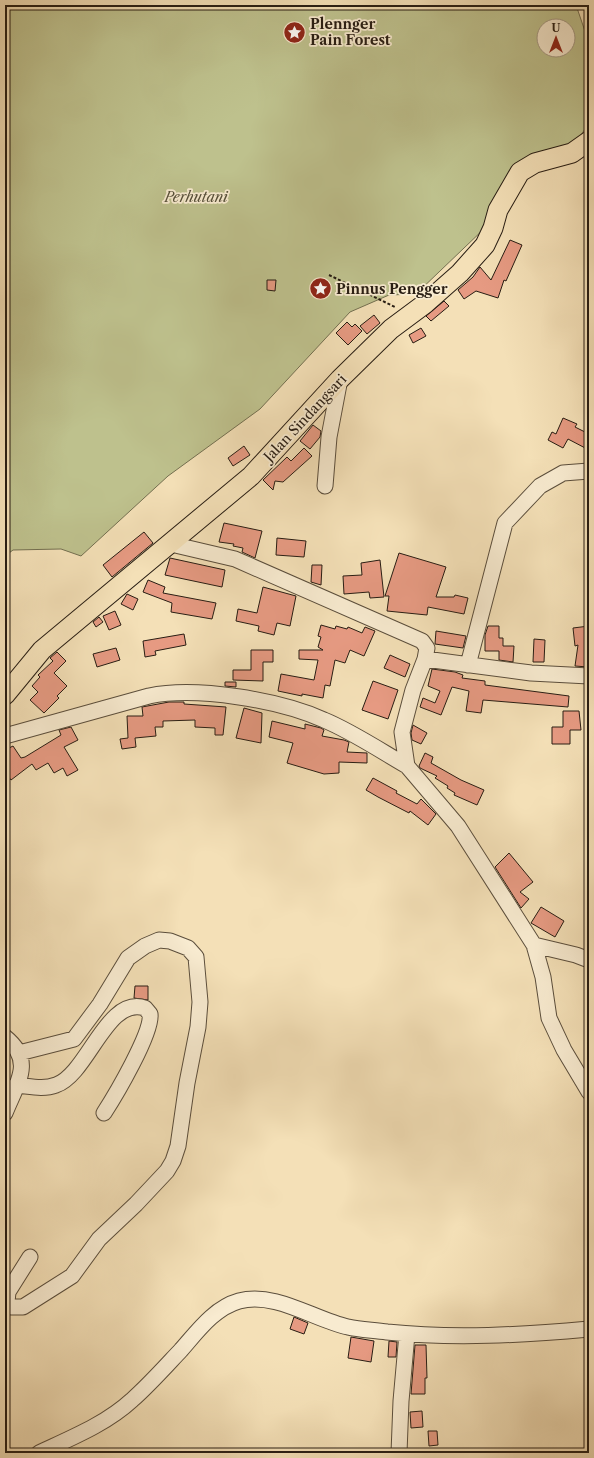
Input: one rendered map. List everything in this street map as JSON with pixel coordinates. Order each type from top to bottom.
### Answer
[{"type":"main road","name":"Jalan Sindangsari","points":[[5,695],[42,650],[251,476],[340,379],[391,329],[460,273],[485,245],[493,228],[498,210],[520,172],[535,163],[572,153],[589,141]]},
{"type":"street","points":[[325,486],[329,437],[340,379]]},
{"type":"street","points":[[468,665],[505,523],[540,486],[563,473],[589,471]]},
{"type":"street","points":[[171,544],[234,559],[422,641],[427,648],[425,660],[413,690],[402,732],[406,766]]},
{"type":"street","points":[[425,660],[531,673],[589,676]]},
{"type":"street","points":[[5,736],[149,696],[166,692],[189,692],[240,698],[273,704],[325,720],[406,766],[458,826],[534,945],[543,977],[549,1018],[564,1050],[589,1092]]},
{"type":"street","points":[[19,1053],[74,1039],[100,1004],[128,958],[145,946],[158,940],[170,941],[188,948],[196,957],[200,1002],[198,1027],[186,1083],[178,1146],[173,1161],[167,1171],[136,1204],[103,1234],[72,1276],[43,1293],[26,1306],[16,1308],[12,1307],[7,1302],[8,1292],[30,1257]]},
{"type":"street","points":[[534,945],[576,955],[589,960]]},
{"type":"street","points":[[16,1085],[49,1087],[62,1082],[89,1054],[113,1018],[129,1007],[145,1008],[150,1014],[150,1023],[117,1094],[104,1112]]},
{"type":"street","points":[[5,1037],[17,1048],[21,1058],[21,1072],[5,1112]]},
{"type":"street","points":[[39,1453],[95,1426],[131,1401],[208,1320],[227,1306],[240,1300],[261,1300],[293,1306],[347,1327],[407,1334],[464,1337],[589,1329]]},
{"type":"street","points":[[399,1453],[400,1400],[407,1334]]},
{"type":"path","points":[[329,275],[410,315]]},
{"type":"green space","name":"Perhutani","points":[[5,5],[576,5],[589,43],[589,123],[577,141],[511,169],[487,226],[416,294],[389,295],[350,312],[260,409],[168,476],[81,556],[61,549],[13,550],[5,556]]},
{"type":"building","points":[[510,240],[522,245],[506,281],[504,280],[498,298],[476,291],[464,299],[458,290],[473,277],[480,267],[491,280]]},
{"type":"building","points":[[267,280],[276,280],[275,291],[267,290]]},
{"type":"building","points":[[444,301],[449,306],[431,321],[426,316]]},
{"type":"building","points":[[374,315],[380,323],[367,334],[360,326]]},
{"type":"building","points":[[347,322],[352,327],[355,324],[362,331],[348,345],[336,333]]},
{"type":"building","points":[[421,328],[426,336],[413,343],[409,335]]},
{"type":"building","points":[[563,418],[577,424],[575,427],[589,434],[589,450],[568,439],[563,448],[548,440],[552,432],[556,434]]},
{"type":"building","points":[[313,425],[321,431],[320,437],[310,449],[300,441]]},
{"type":"building","points":[[244,446],[250,455],[233,466],[228,458]]},
{"type":"building","points":[[304,448],[312,456],[283,482],[275,481],[273,490],[263,480],[287,457],[291,461]]},
{"type":"building","points":[[224,523],[262,531],[255,558],[242,552],[243,548],[233,546],[234,544],[219,542]]},
{"type":"building","points":[[144,532],[153,543],[112,577],[103,565]]},
{"type":"building","points":[[277,538],[306,541],[304,557],[276,555]]},
{"type":"building","points":[[399,553],[446,567],[436,597],[454,597],[455,595],[468,598],[464,614],[428,607],[427,615],[387,611],[389,596],[385,596]]},
{"type":"building","points":[[170,558],[225,570],[222,587],[165,575]]},
{"type":"building","points":[[380,560],[384,597],[370,598],[369,592],[344,594],[343,576],[362,575],[361,563]]},
{"type":"building","points":[[312,565],[322,565],[321,585],[311,582]]},
{"type":"building","points":[[148,580],[165,587],[163,593],[216,603],[212,619],[171,612],[172,603],[143,592]]},
{"type":"building","points":[[263,587],[296,596],[290,626],[277,623],[274,635],[258,631],[259,626],[236,621],[238,609],[257,613]]},
{"type":"building","points":[[127,594],[138,599],[133,610],[121,604]]},
{"type":"building","points":[[115,611],[121,625],[109,630],[103,616]]},
{"type":"building","points":[[99,617],[103,622],[96,627],[93,622]]},
{"type":"building","points":[[321,625],[335,629],[336,626],[347,629],[348,627],[362,633],[365,627],[375,631],[364,656],[350,650],[345,663],[335,660],[330,686],[325,685],[323,698],[302,694],[302,696],[278,691],[281,674],[314,680],[318,660],[299,659],[299,650],[323,650],[318,647],[321,637],[318,636]]},
{"type":"building","points":[[488,626],[499,626],[499,638],[503,638],[503,646],[514,646],[513,662],[499,660],[499,651],[485,651],[485,635]]},
{"type":"building","points":[[589,626],[588,667],[575,666],[578,645],[575,646],[573,628]]},
{"type":"building","points":[[436,631],[466,636],[463,648],[435,644]]},
{"type":"building","points":[[184,634],[186,645],[155,651],[156,655],[145,657],[143,641]]},
{"type":"building","points":[[534,639],[545,640],[544,662],[533,662]]},
{"type":"building","points":[[116,648],[120,660],[97,667],[93,654]]},
{"type":"building","points":[[251,650],[273,650],[273,662],[263,662],[263,681],[233,680],[233,670],[251,670]]},
{"type":"building","points":[[57,652],[66,661],[54,673],[67,686],[57,696],[59,698],[44,713],[30,700],[38,692],[32,686],[40,677],[38,675],[53,661],[50,658]]},
{"type":"building","points":[[390,655],[410,664],[405,677],[384,668]]},
{"type":"building","points":[[432,669],[455,672],[463,675],[462,678],[485,681],[485,685],[569,696],[568,707],[483,700],[481,713],[466,711],[469,691],[452,687],[441,715],[420,707],[423,698],[435,703],[440,691],[428,686]]},
{"type":"building","points":[[373,681],[398,690],[388,719],[362,710]]},
{"type":"building","points":[[225,682],[236,682],[236,687],[225,686]]},
{"type":"building","points":[[169,702],[184,702],[184,704],[226,707],[223,735],[215,735],[215,728],[195,727],[195,720],[163,721],[163,727],[155,727],[156,736],[135,738],[136,747],[122,749],[120,739],[128,738],[127,716],[143,716],[142,707]]},
{"type":"building","points":[[244,708],[262,713],[261,743],[236,738]]},
{"type":"building","points":[[563,711],[579,711],[581,730],[570,730],[570,744],[552,744],[552,727],[563,727]]},
{"type":"building","points":[[272,721],[305,729],[305,724],[321,728],[324,730],[322,736],[349,742],[347,752],[367,753],[367,763],[339,762],[339,773],[324,774],[287,763],[293,743],[269,737]]},
{"type":"building","points":[[413,725],[427,733],[421,744],[412,740],[411,733]]},
{"type":"building","points":[[71,727],[78,740],[64,747],[78,770],[67,776],[63,768],[54,773],[48,763],[36,770],[32,764],[11,780],[5,772],[5,750],[13,746],[21,758],[25,757],[61,735],[59,730]]},
{"type":"building","points":[[425,753],[433,757],[431,763],[461,780],[484,790],[477,805],[454,795],[455,793],[447,788],[448,786],[435,778],[437,776],[420,768],[419,766]]},
{"type":"building","points":[[373,778],[397,791],[396,793],[417,804],[421,799],[436,814],[428,825],[410,811],[409,813],[378,797],[366,790]]},
{"type":"building","points":[[509,853],[533,882],[520,892],[529,899],[521,908],[495,867]]},
{"type":"building","points":[[541,907],[564,921],[555,937],[531,923]]},
{"type":"building","points":[[135,986],[148,986],[148,1000],[134,998]]},
{"type":"building","points":[[294,1317],[308,1323],[304,1334],[290,1329]]},
{"type":"building","points":[[351,1337],[374,1341],[371,1362],[348,1358]]},
{"type":"building","points":[[389,1341],[397,1342],[396,1357],[388,1357]]},
{"type":"building","points":[[415,1345],[426,1345],[427,1378],[425,1378],[425,1394],[411,1394]]},
{"type":"building","points":[[422,1411],[423,1427],[411,1428],[410,1412]]},
{"type":"building","points":[[428,1431],[437,1431],[438,1445],[429,1446]]},
{"type":"place","name":"Plennger Pain Forest","points":[[294,32]]},
{"type":"place","name":"Pinnus Pengger","points":[[321,289]]}]
